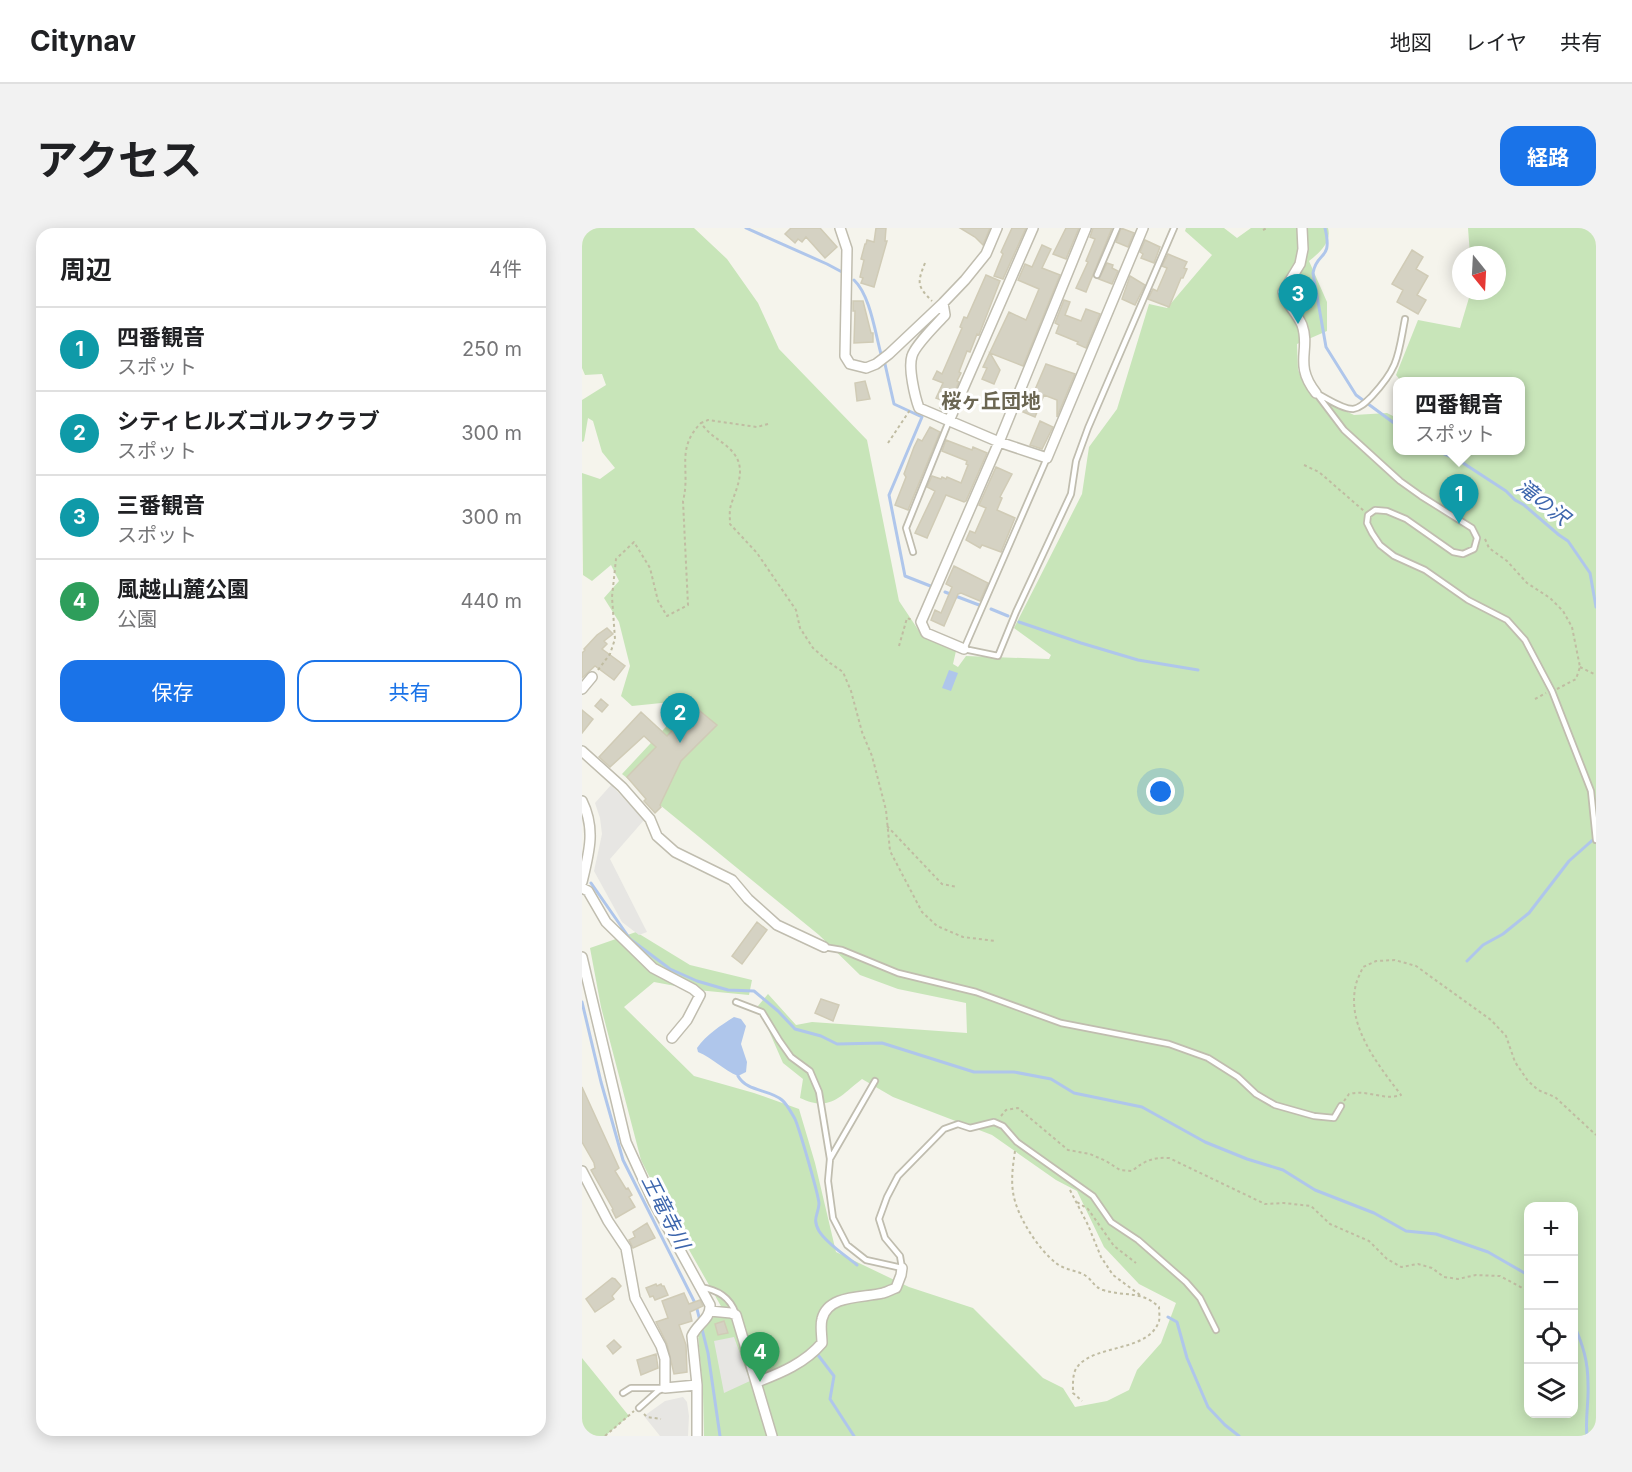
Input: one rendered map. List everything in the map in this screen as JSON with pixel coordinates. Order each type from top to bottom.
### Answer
[{"type":"street","points":[[840,228],[847,249],[845,356],[850,364],[866,368],[876,364],[941,305],[986,254],[997,228]]},
{"type":"street","points":[[949,421],[1034,228]]},
{"type":"street","points":[[964,649],[926,633],[921,622],[999,442],[1086,228]]},
{"type":"street","points":[[941,305],[945,315],[912,356],[913,391],[919,408],[999,442],[1047,458],[1143,228]]},
{"type":"street","points":[[1302,228],[1303,249],[1300,264],[1283,292],[1302,326],[1304,371],[1316,393]]},
{"type":"street","points":[[582,689],[592,677]]},
{"type":"street","points":[[582,751],[622,787],[650,819],[657,836],[675,852],[732,880],[748,899],[777,925],[824,947]]},
{"type":"street","points":[[582,801],[587,811],[591,833],[582,882]]},
{"type":"street","points":[[582,888],[588,891],[606,922],[653,968],[700,995],[687,1020],[672,1038]]},
{"type":"street","points":[[582,957],[626,1142],[653,1201],[710,1305],[709,1314],[695,1329],[692,1336],[697,1385],[694,1425],[697,1436]]},
{"type":"street","points":[[582,1171],[608,1221],[626,1248],[635,1298],[665,1359],[665,1388],[697,1385]]},
{"type":"street","points":[[757,1382],[783,1372],[817,1349],[822,1343],[821,1322],[825,1311],[830,1307],[845,1299],[883,1293],[896,1288],[902,1268]]},
{"type":"street","points":[[709,1314],[730,1312],[736,1315],[772,1436]]},
{"type":"lane","points":[[1097,275],[1117,228]]},
{"type":"lane","points":[[1047,458],[964,649],[998,656],[1071,494],[1076,461],[1088,428],[1174,228]]},
{"type":"lane","points":[[1316,393],[1348,408],[1356,409],[1362,405],[1392,372],[1405,319]]},
{"type":"lane","points":[[1316,393],[1344,430],[1400,481],[1472,528],[1477,538],[1474,549],[1463,554],[1453,552],[1406,519],[1387,511],[1375,510],[1368,515],[1367,523],[1380,544],[1394,556],[1425,570],[1468,600],[1507,620],[1525,640],[1552,691],[1591,791],[1596,840]]},
{"type":"lane","points":[[913,552],[906,528],[949,421]]},
{"type":"lane","points":[[824,947],[842,950],[898,973],[976,992],[1061,1023],[1169,1044],[1208,1058],[1238,1077],[1256,1094],[1275,1105],[1314,1116],[1334,1118],[1341,1106]]},
{"type":"lane","points":[[736,1002],[762,1012],[791,1057],[810,1071],[819,1092],[830,1159],[828,1181],[833,1218],[847,1245],[866,1260],[902,1268],[900,1256],[885,1238],[879,1219],[898,1176],[944,1129],[958,1124],[970,1128],[994,1122],[1003,1126],[1017,1142],[1093,1196],[1111,1222],[1138,1240],[1186,1282],[1200,1298],[1216,1330]]},
{"type":"lane","points":[[830,1159],[875,1081]]},
{"type":"lane","points":[[700,1287],[715,1290],[732,1303],[736,1315]]},
{"type":"lane","points":[[623,1393],[631,1388],[665,1388]]},
{"type":"lane","points":[[639,1408],[658,1391],[665,1388]]},
{"type":"path","points":[[925,263],[919,281],[921,290],[941,305]]},
{"type":"path","points":[[888,443],[911,409]]},
{"type":"path","points":[[592,677],[610,654],[614,645],[612,597],[616,559],[634,542],[650,568],[658,601],[667,616],[688,605],[683,501],[687,485],[684,455],[692,432],[708,420],[757,427],[768,424]]},
{"type":"path","points":[[701,423],[708,434],[726,445],[737,457],[740,474],[738,490],[730,507],[730,524],[757,553],[796,610],[800,628],[813,648],[843,672],[872,756],[886,810],[890,851],[922,912],[937,926],[963,937],[995,940]]},
{"type":"path","points":[[1304,465],[1319,472],[1368,515]]},
{"type":"path","points":[[1475,533],[1484,537],[1489,548],[1507,561],[1527,583],[1550,598],[1563,611],[1572,627],[1581,667],[1576,679],[1535,699]]},
{"type":"path","points":[[899,646],[907,618],[921,622]]},
{"type":"path","points":[[1581,667],[1596,675]]},
{"type":"path","points":[[887,826],[942,885],[957,887]]},
{"type":"path","points":[[1341,1106],[1349,1094],[1359,1091],[1393,1098],[1401,1095],[1377,1064],[1363,1037],[1354,1009],[1355,990],[1364,967],[1377,961],[1395,960],[1416,966],[1491,1020],[1506,1036],[1515,1062],[1528,1081],[1538,1090],[1554,1097],[1596,1135]]},
{"type":"path","points":[[994,1122],[1006,1110],[1018,1108],[1068,1150],[1106,1161],[1120,1170],[1132,1171],[1143,1162],[1157,1157],[1169,1158],[1265,1204],[1284,1203],[1311,1206],[1330,1224],[1369,1240],[1387,1259],[1401,1267],[1418,1264],[1432,1268],[1444,1277],[1458,1279],[1476,1275],[1500,1276],[1524,1289]]},
{"type":"path","points":[[1017,1142],[1013,1162],[1013,1192],[1017,1209],[1039,1246],[1057,1265],[1086,1276],[1095,1287],[1114,1294],[1131,1294],[1150,1298],[1159,1307],[1159,1322],[1151,1332],[1137,1342],[1101,1352],[1076,1367],[1073,1393],[1082,1401]]},
{"type":"path","points":[[1062,1174],[1088,1225],[1101,1257],[1113,1275],[1143,1297]]},
{"type":"path","points":[[1075,1200],[1088,1209],[1114,1246],[1136,1263]]},
{"type":"path","points":[[604,1436],[639,1408]]},
{"type":"path","points":[[647,1417],[661,1419]]},
{"type":"green space","points":[[582,228],[694,228],[727,259],[758,303],[779,349],[867,440],[899,601],[923,637],[956,651],[953,664],[958,667],[966,656],[1049,659],[1051,655],[1014,628],[1082,494],[1089,447],[1117,409],[1149,304],[1167,308],[1212,255],[1185,231],[1186,228],[1224,228],[1237,238],[1251,228],[1328,228],[1326,242],[1309,261],[1327,302],[1327,331],[1297,344],[1298,370],[1310,394],[1354,415],[1387,413],[1393,416],[1393,455],[1525,455],[1525,377],[1398,377],[1396,375],[1418,320],[1460,328],[1468,300],[1506,300],[1506,246],[1469,246],[1468,228],[1596,228],[1596,1436],[704,1436],[698,1334],[722,1308],[641,1160],[601,1007],[590,948],[636,932],[690,965],[752,980],[749,995],[697,990],[654,982],[624,1007],[694,1076],[799,1109],[815,1163],[836,1252],[909,1287],[973,1308],[1043,1378],[1063,1388],[1075,1407],[1107,1401],[1129,1390],[1137,1370],[1161,1343],[1176,1303],[1139,1284],[1104,1247],[1077,1191],[1056,1180],[992,1135],[893,1097],[862,1079],[834,1101],[819,1103],[800,1098],[803,1079],[783,1063],[758,1006],[768,994],[796,1025],[812,1022],[967,1033],[966,1003],[898,989],[860,975],[819,935],[622,774],[691,700],[632,706],[621,696],[630,666],[619,622],[604,598],[619,581],[611,565],[592,581],[583,575],[582,473],[600,479],[615,468],[602,452],[593,421],[588,418],[582,442],[582,400],[606,385],[602,374],[585,375],[582,368]]},
{"type":"green space","points":[[582,1358],[629,1416],[605,1436],[582,1436]]},
{"type":"shaded area","points":[[611,785],[644,820],[610,859],[647,932],[639,935],[622,922],[594,871],[602,834],[595,803]]},
{"type":"shaded area","points":[[734,1337],[750,1381],[724,1393],[714,1341]]},
{"type":"shaded area","points":[[683,1397],[687,1402],[689,1416],[688,1436],[660,1436],[644,1416],[665,1401]]},
{"type":"water","points":[[949,670],[958,673],[951,691],[942,688]]},
{"type":"water","points":[[734,1017],[741,1019],[746,1026],[741,1044],[747,1062],[746,1072],[738,1076],[698,1052],[697,1048],[709,1034]]},
{"type":"building","points":[[791,228],[820,228],[837,247],[825,258],[806,237],[802,242],[798,239],[795,243],[785,234]]},
{"type":"building","points":[[876,228],[886,228],[885,241],[887,241],[874,287],[861,283],[863,278],[860,277],[865,244],[867,240],[874,242]]},
{"type":"building","points":[[960,228],[990,228],[983,245]]},
{"type":"building","points":[[1012,228],[1026,228],[1003,279],[994,276],[1003,254],[1001,252]]},
{"type":"building","points":[[1066,228],[1079,228],[1066,259],[1053,254]]},
{"type":"building","points":[[1093,228],[1112,228],[1086,292],[1076,288],[1095,239],[1090,237]]},
{"type":"building","points":[[1121,228],[1134,233],[1128,247],[1116,242]]},
{"type":"building","points":[[1145,240],[1160,247],[1154,263],[1141,258],[1143,254],[1140,252]]},
{"type":"building","points":[[1042,245],[1051,249],[1042,268],[1060,275],[1023,366],[990,353],[1000,370],[994,384],[982,379],[987,368],[983,367],[1009,312],[1026,320],[1039,289],[1018,280],[1025,264],[1032,267]]},
{"type":"building","points":[[1412,250],[1423,257],[1416,269],[1428,276],[1417,295],[1426,300],[1418,314],[1397,302],[1403,290],[1392,284]]},
{"type":"building","points":[[1168,254],[1187,262],[1184,268],[1187,269],[1169,307],[1148,299],[1153,289],[1157,291],[1167,268],[1162,266]]},
{"type":"building","points":[[1107,263],[1113,265],[1112,268],[1118,271],[1112,284],[1099,279]]},
{"type":"building","points":[[986,275],[1000,281],[979,335],[977,334],[970,352],[967,351],[959,372],[961,373],[957,381],[959,382],[946,411],[940,408],[944,401],[936,398],[943,383],[933,379],[937,371],[942,374],[962,328],[960,327],[964,317],[967,318]]},
{"type":"building","points":[[1130,276],[1145,285],[1135,305],[1122,299]]},
{"type":"building","points":[[1064,300],[1070,302],[1065,315],[1081,321],[1086,309],[1100,314],[1086,348],[1056,333],[1059,325],[1055,323]]},
{"type":"building","points":[[853,301],[863,301],[871,333],[873,333],[873,342],[854,343]]},
{"type":"building","points":[[1046,364],[1075,374],[1057,417],[1057,400],[1044,395],[1035,417],[1021,411],[1030,391],[1034,392]]},
{"type":"building","points":[[865,381],[870,399],[857,401],[855,383]]},
{"type":"building","points":[[1040,421],[1053,427],[1042,449],[1030,445]]},
{"type":"building","points":[[930,427],[940,432],[908,510],[895,505],[914,447],[918,439],[922,441]]},
{"type":"building","points":[[946,440],[987,453],[966,501],[946,495],[927,538],[915,533],[935,491],[927,487],[932,476],[941,479],[947,477],[961,483],[968,465],[967,461],[942,451]]},
{"type":"building","points":[[996,467],[1012,474],[1000,497],[1002,498],[997,510],[1015,518],[1001,552],[982,545],[980,548],[966,540],[970,531],[975,533],[986,508],[979,505]]},
{"type":"building","points":[[954,566],[988,583],[980,601],[961,593],[958,594],[944,626],[931,620],[935,610],[941,613],[952,587],[946,584]]},
{"type":"building","points":[[607,628],[613,634],[604,641],[607,644],[602,649],[625,666],[614,680],[595,666],[582,678],[584,649]]},
{"type":"building","points":[[601,699],[608,705],[602,712],[595,706]]},
{"type":"building","points":[[695,707],[717,725],[681,761],[661,807],[655,813],[627,777],[656,747],[644,736],[610,767],[599,757],[641,712],[667,736]]},
{"type":"building","points":[[582,710],[593,719],[582,733]]},
{"type":"building","points":[[757,922],[767,930],[742,964],[732,956]]},
{"type":"building","points":[[821,999],[839,1005],[833,1021],[815,1013]]},
{"type":"building","points":[[582,1087],[619,1168],[615,1171],[632,1195],[629,1197],[635,1207],[616,1218],[591,1170],[595,1168],[594,1163],[582,1142]]},
{"type":"building","points":[[647,1223],[655,1238],[633,1248],[629,1240],[635,1237],[633,1232]]},
{"type":"building","points":[[612,1278],[621,1286],[612,1296],[614,1299],[595,1312],[586,1299]]},
{"type":"building","points":[[656,1284],[664,1286],[668,1295],[655,1300],[653,1296],[650,1297],[646,1288]]},
{"type":"building","points":[[684,1293],[689,1304],[700,1300],[703,1306],[690,1312],[692,1321],[679,1325],[686,1345],[687,1372],[674,1374],[667,1344],[656,1322],[668,1318],[662,1301]]},
{"type":"building","points":[[724,1321],[728,1333],[718,1335],[715,1324]]},
{"type":"building","points":[[614,1340],[621,1347],[613,1354],[607,1346]]},
{"type":"building","points":[[656,1354],[658,1368],[641,1375],[637,1360]]},
{"type":"waterway","points":[[746,228],[842,272]]},
{"type":"waterway","name":"滝の沢","points":[[1325,228],[1326,251],[1315,266],[1313,273],[1326,347],[1356,395],[1393,422]]},
{"type":"waterway","points":[[854,280],[868,304],[881,354]]},
{"type":"waterway","points":[[885,364],[894,404],[922,417],[889,495],[905,576],[933,587]]},
{"type":"waterway","name":"滝の沢","points":[[1446,455],[1460,461],[1506,491],[1568,541],[1590,573],[1596,607]]},
{"type":"waterway","points":[[945,592],[979,605]]},
{"type":"waterway","points":[[991,609],[1008,616]]},
{"type":"waterway","points":[[1019,622],[1138,660],[1198,670]]},
{"type":"waterway","points":[[1467,961],[1483,945],[1503,934],[1529,913],[1569,861],[1596,837]]},
{"type":"waterway","points":[[591,883],[630,939],[670,969],[697,981],[728,990],[754,991],[795,1029],[821,1036],[837,1044],[882,1043],[974,1072],[1014,1072],[1051,1079],[1074,1093],[1142,1107],[1205,1142],[1247,1159],[1283,1170],[1315,1190],[1374,1213],[1406,1231],[1436,1234],[1488,1252],[1524,1273]]},
{"type":"waterway","name":"王竜寺川","points":[[582,1002],[623,1160],[696,1305],[708,1353],[720,1436]]},
{"type":"waterway","points":[[738,1076],[752,1088],[777,1096],[789,1109],[795,1119],[818,1198],[817,1227],[836,1249],[857,1265]]},
{"type":"waterway","points":[[1168,1317],[1177,1322],[1187,1358],[1208,1407],[1239,1436]]},
{"type":"waterway","points":[[1578,1336],[1587,1368],[1587,1436]]},
{"type":"waterway","points":[[818,1355],[834,1376],[830,1399],[854,1436]]},
{"type":"place","name":"三番観音","points":[[1298,324]]},
{"type":"place","name":"四番観音","points":[[1459,524]]},
{"type":"place","name":"シティヒルズゴルフクラブ","points":[[680,743]]},
{"type":"place","name":"風越山麓公園","points":[[760,1382]]},
{"type":"district","name":"桜ヶ丘団地","points":[[991,401]]}]
